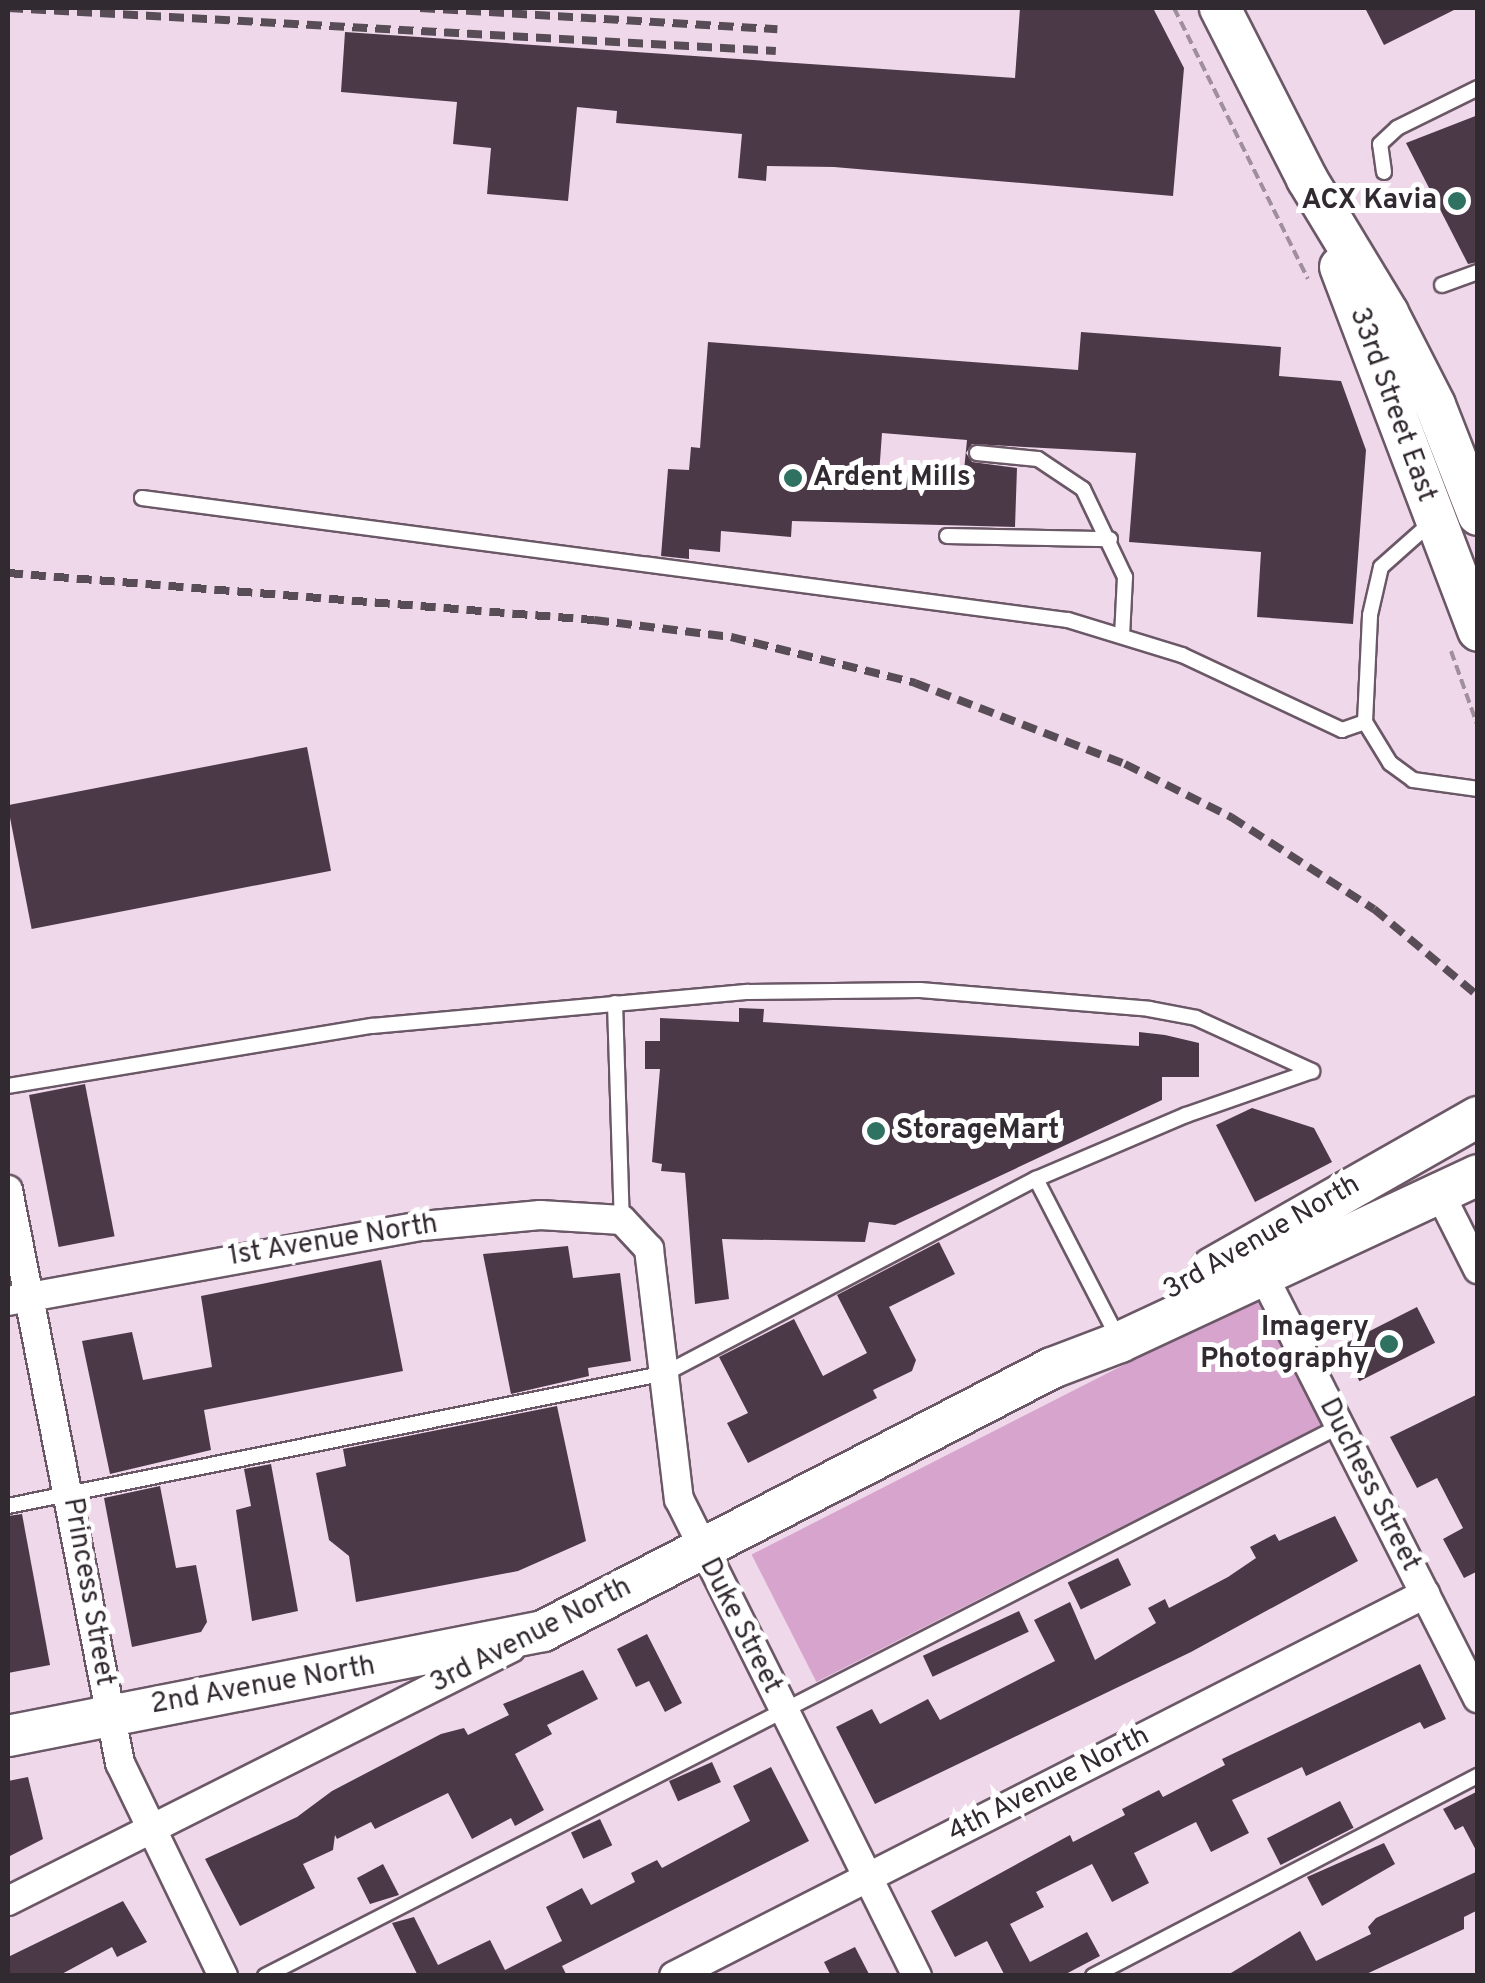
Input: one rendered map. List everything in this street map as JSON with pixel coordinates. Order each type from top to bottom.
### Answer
[{"type":"main road","name":"33rd Street East","points":[[1220,8],[1307,179],[1388,312],[1476,505]]},
{"type":"main road","name":"33rd Street East","points":[[1307,179],[1434,520],[1464,641]]},
{"type":"main road","name":"3rd Avenue North","points":[[1052,1368],[1111,1324],[1478,1115]]},
{"type":"main road","points":[[1437,1188],[1478,1152]]},
{"type":"main road","name":"3rd Avenue North","points":[[544,1631],[1052,1368],[1120,1342],[1437,1188],[1478,1175]]},
{"type":"main road","name":"2nd Avenue North","points":[[19,1732],[544,1631]]},
{"type":"street","points":[[1434,520],[1476,505]]},
{"type":"street","points":[[1437,1188],[1478,1269]]},
{"type":"street","name":"Princess Street","points":[[8,1190],[18,1298],[72,1494],[120,1763],[222,1976]]},
{"type":"street","name":"1st Avenue North","points":[[18,1298],[422,1226],[555,1214],[622,1220]]},
{"type":"street","name":"Duke Street","points":[[622,1220],[648,1249],[679,1499],[700,1550],[917,1976]]},
{"type":"street","name":"Duchess Street","points":[[1261,1271],[1478,1698]]},
{"type":"street","name":"4th Avenue North","points":[[674,1976],[1425,1594]]},
{"type":"street","name":"3rd Avenue North","points":[[8,1901],[544,1631]]},
{"type":"lane","points":[[1384,172],[1380,144],[1397,128],[1478,88]]},
{"type":"lane","points":[[1442,285],[1478,272]]},
{"type":"lane","points":[[977,452],[1038,459],[1067,473],[1083,489],[1110,539],[1124,577],[1122,636]]},
{"type":"lane","points":[[142,498],[1068,620],[1182,655],[1335,729],[1365,722]]},
{"type":"lane","points":[[1434,520],[1377,577],[1365,722],[1403,773],[1434,787],[1478,790]]},
{"type":"lane","points":[[947,536],[1110,539]]},
{"type":"lane","points":[[8,1086],[372,1026],[748,992],[920,990],[1149,1009],[1196,1018],[1312,1071],[1186,1115],[1036,1180],[666,1373],[8,1506]]},
{"type":"lane","points":[[616,1003],[622,1220]]},
{"type":"lane","points":[[1036,1180],[1111,1324]]},
{"type":"lane","points":[[265,1976],[785,1714],[1340,1426]]},
{"type":"lane","points":[[1093,1976],[1478,1776]]},
{"type":"path","points":[[1174,8],[1318,295]]},
{"type":"path","points":[[1464,641],[1478,727]]},
{"type":"shaded area","points":[[1263,1294],[1328,1421],[816,1682],[752,1555]]},
{"type":"building","points":[[1020,8],[1153,8],[1184,68],[1173,196],[834,167],[767,166],[766,181],[738,178],[742,134],[616,123],[617,111],[577,107],[568,201],[487,194],[491,148],[453,144],[457,102],[341,92],[345,32],[1015,78]]},
{"type":"building","points":[[1365,8],[1458,8],[1384,45]]},
{"type":"building","name":"ACX Kavia","points":[[1478,115],[1478,262],[1468,264],[1406,143]]},
{"type":"building","name":"Ardent Mills","points":[[1081,332],[1281,347],[1279,376],[1341,381],[1366,450],[1353,624],[1257,617],[1261,552],[1129,542],[1136,453],[972,444],[966,453],[972,462],[1017,468],[1015,527],[792,521],[791,537],[721,531],[720,552],[689,549],[689,559],[661,556],[668,469],[689,470],[691,447],[700,448],[708,342],[1078,370]],"holes":[[[882,433],[967,440],[963,481],[879,475]]]},
{"type":"building","points":[[307,747],[331,871],[32,929],[8,805]]},
{"type":"building","name":"StorageMart","points":[[739,1008],[764,1009],[763,1022],[1139,1046],[1139,1032],[1165,1035],[1199,1043],[1199,1077],[1162,1077],[1162,1100],[895,1225],[869,1222],[865,1242],[722,1239],[729,1299],[695,1304],[685,1173],[661,1171],[662,1164],[652,1162],[660,1069],[645,1069],[645,1041],[660,1041],[660,1018],[739,1022]]},
{"type":"building","points":[[85,1084],[115,1236],[59,1247],[29,1095]]},
{"type":"building","points":[[1252,1108],[1314,1128],[1332,1162],[1255,1202],[1216,1125]]},
{"type":"building","points":[[939,1242],[955,1274],[889,1307],[916,1360],[912,1371],[873,1390],[877,1398],[748,1463],[727,1423],[748,1413],[719,1357],[794,1319],[823,1376],[867,1353],[837,1295]]},
{"type":"building","points":[[568,1246],[573,1278],[620,1273],[631,1361],[588,1368],[589,1376],[511,1394],[483,1254]]},
{"type":"building","points":[[381,1260],[403,1371],[204,1410],[211,1450],[110,1474],[82,1341],[132,1332],[143,1380],[212,1367],[201,1296]]},
{"type":"building","name":"Imagery Photography","points":[[1417,1307],[1435,1343],[1359,1381],[1341,1346]]},
{"type":"building","points":[[1478,1394],[1478,1571],[1464,1578],[1443,1539],[1463,1528],[1437,1478],[1417,1488],[1390,1437]]},
{"type":"building","points":[[557,1406],[586,1541],[518,1571],[356,1602],[349,1556],[329,1540],[316,1473],[346,1466],[343,1449]]},
{"type":"building","points":[[271,1464],[298,1611],[252,1621],[236,1510],[251,1506],[244,1469]]},
{"type":"building","points":[[160,1486],[176,1568],[196,1565],[207,1622],[201,1632],[132,1647],[104,1498]]},
{"type":"building","points":[[22,1514],[50,1665],[8,1673],[8,1516]]},
{"type":"building","points":[[1335,1516],[1358,1561],[1191,1652],[875,1804],[836,1727],[872,1709],[880,1724],[928,1699],[940,1720],[1055,1661],[1034,1620],[1070,1602],[1095,1660],[1156,1623],[1148,1608],[1165,1599],[1169,1608],[1228,1577],[1256,1558],[1250,1547],[1275,1534],[1279,1541]]},
{"type":"building","points":[[1118,1558],[1131,1585],[1081,1610],[1068,1583]]},
{"type":"building","points":[[1019,1611],[1029,1632],[933,1677],[923,1656]]},
{"type":"building","points":[[647,1634],[682,1703],[665,1712],[649,1681],[636,1687],[617,1649]]},
{"type":"building","points":[[1420,1664],[1446,1719],[1424,1729],[1420,1722],[1306,1776],[1302,1767],[1232,1800],[1249,1833],[1211,1852],[1196,1822],[1134,1853],[1149,1883],[1112,1902],[1092,1864],[1036,1892],[1044,1907],[1010,1924],[1030,1962],[1087,1932],[1100,1956],[1062,1976],[1005,1976],[987,1941],[955,1957],[931,1911],[1070,1835],[1073,1842],[1125,1815],[1122,1809],[1159,1790],[1163,1797],[1225,1765],[1222,1759]]},
{"type":"building","points":[[583,1670],[598,1699],[547,1725],[552,1734],[515,1754],[544,1810],[515,1826],[511,1818],[472,1839],[448,1793],[375,1829],[371,1822],[337,1839],[335,1835],[333,1850],[303,1864],[315,1888],[240,1926],[205,1859],[297,1817],[332,1791],[441,1734],[464,1728],[468,1735],[509,1715],[503,1704]]},
{"type":"building","points":[[712,1762],[721,1782],[678,1801],[669,1781]]},
{"type":"building","points":[[771,1767],[809,1841],[562,1966],[567,1976],[418,1976],[392,1923],[414,1917],[438,1965],[490,1940],[505,1970],[562,1941],[546,1907],[582,1888],[591,1905],[635,1882],[631,1873],[657,1860],[662,1868],[750,1821],[733,1786]]},
{"type":"building","points":[[28,1777],[43,1839],[8,1857],[8,1781]]},
{"type":"building","points":[[1478,1791],[1478,1854],[1463,1826],[1455,1830],[1443,1809]]},
{"type":"building","points":[[1340,1801],[1354,1828],[1281,1865],[1267,1838]]},
{"type":"building","points":[[600,1819],[612,1845],[583,1859],[571,1833]]},
{"type":"building","points":[[1384,1843],[1395,1864],[1322,1906],[1307,1877]]},
{"type":"building","points":[[383,1864],[399,1895],[370,1904],[357,1878]]},
{"type":"building","points":[[1478,1871],[1478,1910],[1464,1917],[1464,1929],[1362,1976],[1226,1976],[1300,1931],[1316,1961],[1371,1934],[1368,1927],[1376,1918]]},
{"type":"building","points":[[123,1901],[147,1942],[117,1957],[112,1947],[58,1976],[8,1976],[8,1957]]},
{"type":"building","points":[[855,1947],[870,1976],[831,1976],[824,1962]]},
{"type":"railway","points":[[8,8],[776,51]]},
{"type":"railway","points":[[420,8],[777,29]]},
{"type":"railway","points":[[8,573],[594,620],[731,637],[915,683],[1125,764],[1231,817],[1374,909],[1478,996]]},
{"type":"place","name":"ACX Kavia","points":[[1457,201]]},
{"type":"place","name":"Ardent Mills","points":[[793,478]]},
{"type":"place","name":"StorageMart","points":[[876,1131]]},
{"type":"place","name":"Imagery Photography","points":[[1389,1344]]}]
